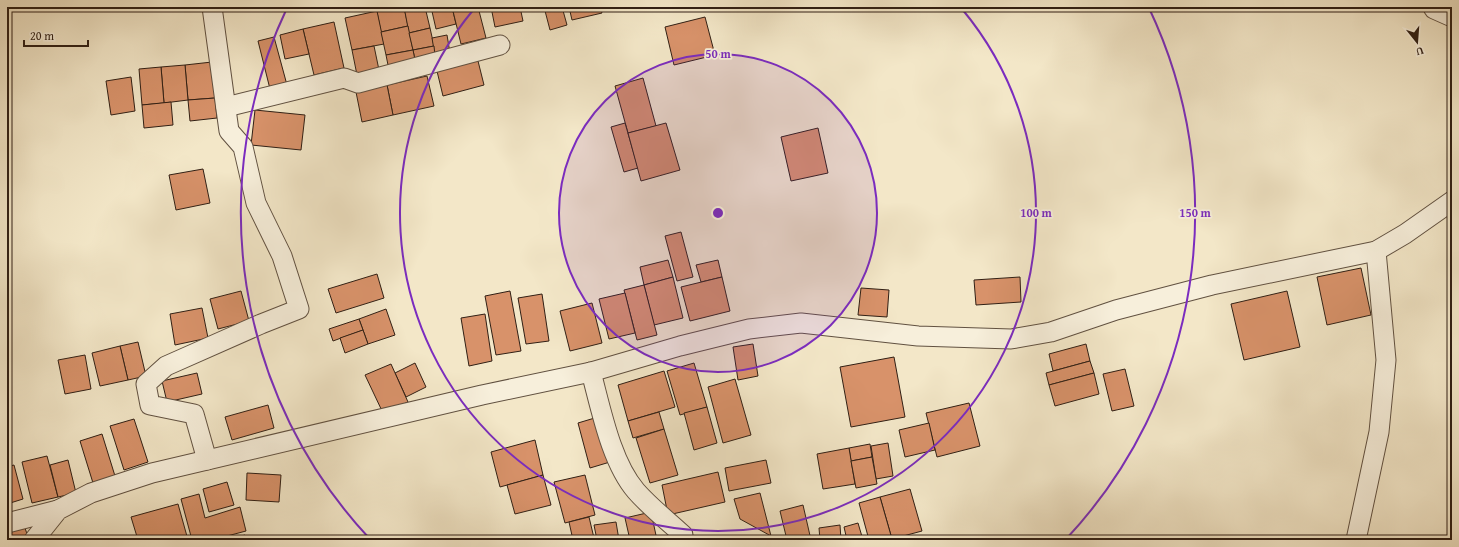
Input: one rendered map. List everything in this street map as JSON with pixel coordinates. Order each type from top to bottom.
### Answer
[{"type":"street","points":[[207,460],[194,414],[150,405],[146,384],[166,366],[299,309],[282,256],[256,203],[243,147],[229,131],[212,7]]},
{"type":"street","points":[[1433,7],[1434,9],[1452,17]]},
{"type":"street","points":[[226,107],[344,78],[358,83],[500,45]]},
{"type":"street","points":[[7,523],[58,510],[91,493],[152,474],[482,395],[591,372],[680,346],[749,329],[800,323],[918,336],[1011,339],[1050,332],[1116,310],[1212,285],[1376,251],[1405,234],[1452,201]]},
{"type":"street","points":[[1356,540],[1379,432],[1386,360],[1376,251]]},
{"type":"street","points":[[591,372],[620,468],[636,491],[683,535]]},
{"type":"street","points":[[34,540],[58,510]]},
{"type":"building","points":[[376,7],[404,7],[408,26],[381,32]]},
{"type":"building","points":[[404,7],[425,7],[430,28],[409,33]]},
{"type":"building","points":[[431,7],[452,7],[456,24],[436,29]]},
{"type":"building","points":[[452,7],[478,7],[486,38],[461,44]]},
{"type":"building","points":[[491,7],[520,7],[523,21],[495,27]]},
{"type":"building","points":[[544,7],[562,7],[567,25],[550,30]]},
{"type":"building","points":[[569,7],[600,7],[602,13],[572,20]]},
{"type":"building","points":[[377,11],[384,44],[352,50],[345,18]]},
{"type":"building","points":[[705,17],[715,55],[674,65],[665,27]]},
{"type":"building","points":[[334,22],[344,68],[314,75],[303,29]]},
{"type":"building","points":[[408,26],[413,50],[386,55],[381,32]]},
{"type":"building","points":[[430,28],[434,46],[413,50],[409,33]]},
{"type":"building","points":[[303,29],[309,54],[285,59],[280,35]]},
{"type":"building","points":[[447,35],[450,53],[435,56],[432,38]]},
{"type":"building","points":[[274,37],[287,85],[270,89],[258,41]]},
{"type":"building","points":[[374,46],[379,70],[357,75],[352,50]]},
{"type":"building","points":[[434,46],[435,56],[415,60],[413,50]]},
{"type":"building","points":[[413,50],[415,60],[388,65],[386,55]]},
{"type":"building","points":[[477,57],[484,85],[443,96],[436,67]]},
{"type":"building","points":[[212,62],[215,98],[188,100],[185,65]]},
{"type":"building","points":[[185,65],[188,100],[164,103],[161,67]]},
{"type":"building","points":[[161,67],[164,103],[142,105],[139,69]]},
{"type":"building","points":[[427,76],[434,106],[393,115],[387,85]]},
{"type":"building","points":[[131,77],[135,111],[111,115],[106,81]]},
{"type":"building","points":[[643,78],[656,126],[628,133],[615,86]]},
{"type":"building","points":[[387,85],[393,115],[362,122],[356,92]]},
{"type":"building","points":[[215,98],[217,118],[190,121],[188,100]]},
{"type":"building","points":[[171,102],[173,125],[144,128],[142,105]]},
{"type":"building","points":[[255,110],[305,115],[301,150],[251,145]]},
{"type":"building","points":[[625,123],[638,168],[624,172],[611,127]]},
{"type":"building","points":[[666,123],[680,170],[641,181],[628,133]]},
{"type":"building","points":[[818,128],[828,173],[791,181],[781,137]]},
{"type":"building","points":[[203,169],[210,203],[176,210],[169,175]]},
{"type":"building","points":[[681,232],[693,277],[677,281],[665,236]]},
{"type":"building","points":[[668,260],[673,277],[644,285],[640,267]]},
{"type":"building","points":[[718,260],[722,277],[701,282],[696,265]]},
{"type":"building","points":[[1361,268],[1371,315],[1327,325],[1317,277]]},
{"type":"building","points":[[377,274],[384,298],[336,313],[328,289]]},
{"type":"building","points":[[673,277],[683,318],[654,325],[644,285]]},
{"type":"building","points":[[722,277],[730,311],[690,321],[681,287]]},
{"type":"building","points":[[1020,277],[1021,302],[976,305],[974,280]]},
{"type":"building","points":[[644,285],[657,335],[637,340],[624,290]]},
{"type":"building","points":[[861,288],[889,290],[887,317],[858,315]]},
{"type":"building","points":[[241,291],[249,321],[218,329],[210,299]]},
{"type":"building","points":[[510,291],[521,351],[496,355],[485,296]]},
{"type":"building","points":[[1287,291],[1300,347],[1244,360],[1231,304]]},
{"type":"building","points":[[625,293],[635,333],[609,339],[599,299]]},
{"type":"building","points":[[542,294],[549,341],[526,344],[518,298]]},
{"type":"building","points":[[592,303],[602,343],[570,351],[560,311]]},
{"type":"building","points":[[202,308],[208,338],[175,345],[170,314]]},
{"type":"building","points":[[386,309],[395,335],[368,344],[359,319]]},
{"type":"building","points":[[485,314],[492,361],[469,366],[461,318]]},
{"type":"building","points":[[359,319],[363,330],[333,341],[329,329]]},
{"type":"building","points":[[363,330],[368,344],[345,353],[340,338]]},
{"type":"building","points":[[138,342],[146,376],[128,380],[120,346]]},
{"type":"building","points":[[753,344],[758,376],[738,380],[733,347]]},
{"type":"building","points":[[1086,344],[1090,361],[1053,371],[1049,354]]},
{"type":"building","points":[[120,346],[128,380],[100,386],[92,353]]},
{"type":"building","points":[[85,355],[91,389],[65,394],[58,360]]},
{"type":"building","points":[[894,357],[905,417],[851,427],[840,367]]},
{"type":"building","points":[[1090,361],[1094,373],[1049,385],[1046,373]]},
{"type":"building","points":[[415,363],[426,387],[406,397],[395,373]]},
{"type":"building","points":[[694,363],[707,407],[680,415],[667,371]]},
{"type":"building","points":[[391,364],[408,402],[383,413],[365,375]]},
{"type":"building","points":[[1125,369],[1134,406],[1112,411],[1103,374]]},
{"type":"building","points":[[664,371],[675,407],[628,421],[618,385]]},
{"type":"building","points":[[197,373],[202,394],[167,402],[162,381]]},
{"type":"building","points":[[1094,373],[1099,394],[1055,406],[1049,385]]},
{"type":"building","points":[[735,379],[751,435],[723,443],[708,387]]},
{"type":"building","points":[[969,403],[980,446],[937,457],[926,413]]},
{"type":"building","points":[[268,405],[274,428],[232,440],[225,417]]},
{"type":"building","points":[[707,407],[717,443],[694,450],[684,413]]},
{"type":"building","points":[[659,412],[664,429],[633,438],[628,421]]},
{"type":"building","points":[[598,417],[610,462],[590,468],[578,423]]},
{"type":"building","points":[[134,419],[148,462],[124,470],[110,426]]},
{"type":"building","points":[[929,423],[935,450],[905,457],[899,430]]},
{"type":"building","points":[[664,429],[678,475],[650,483],[636,438]]},
{"type":"building","points":[[102,434],[115,476],[93,483],[80,441]]},
{"type":"building","points":[[535,440],[543,475],[500,487],[491,452]]},
{"type":"building","points":[[888,443],[893,476],[876,479],[871,446]]},
{"type":"building","points":[[870,444],[872,457],[851,461],[849,448]]},
{"type":"building","points":[[849,448],[855,484],[823,489],[817,454]]},
{"type":"building","points":[[47,456],[58,497],[32,503],[22,462]]},
{"type":"building","points":[[872,457],[877,484],[856,488],[851,461]]},
{"type":"building","points":[[68,460],[76,493],[58,497],[50,465]]},
{"type":"building","points":[[766,460],[771,483],[729,491],[725,468]]},
{"type":"building","points":[[14,465],[23,499],[7,504],[7,467]]},
{"type":"building","points":[[718,472],[725,502],[668,515],[662,485]]},
{"type":"building","points":[[247,473],[281,475],[279,502],[246,500]]},
{"type":"building","points":[[543,475],[551,505],[515,514],[507,485]]},
{"type":"building","points":[[585,475],[595,515],[565,523],[554,482]]},
{"type":"building","points":[[227,482],[234,505],[209,512],[203,489]]},
{"type":"building","points":[[910,489],[922,531],[892,539],[880,497]]},
{"type":"building","points":[[760,493],[771,536],[740,519],[734,499]]},
{"type":"building","points":[[199,494],[205,518],[240,507],[246,531],[212,540],[192,540],[181,499]]},
{"type":"building","points":[[880,497],[892,539],[869,540],[859,503]]},
{"type":"building","points":[[178,504],[188,540],[138,540],[131,517]]},
{"type":"building","points":[[803,505],[811,540],[787,540],[780,511]]},
{"type":"building","points":[[651,512],[657,540],[630,540],[625,518]]},
{"type":"building","points":[[589,517],[594,538],[586,540],[573,540],[569,522]]},
{"type":"building","points":[[616,522],[619,540],[597,540],[594,525]]},
{"type":"building","points":[[858,523],[863,540],[847,540],[844,527]]},
{"type":"building","points":[[24,525],[29,540],[7,540],[7,530]]},
{"type":"building","points":[[840,525],[841,540],[820,540],[819,528]]},
{"type":"building","points":[[245,535],[247,540],[226,540]]}]
